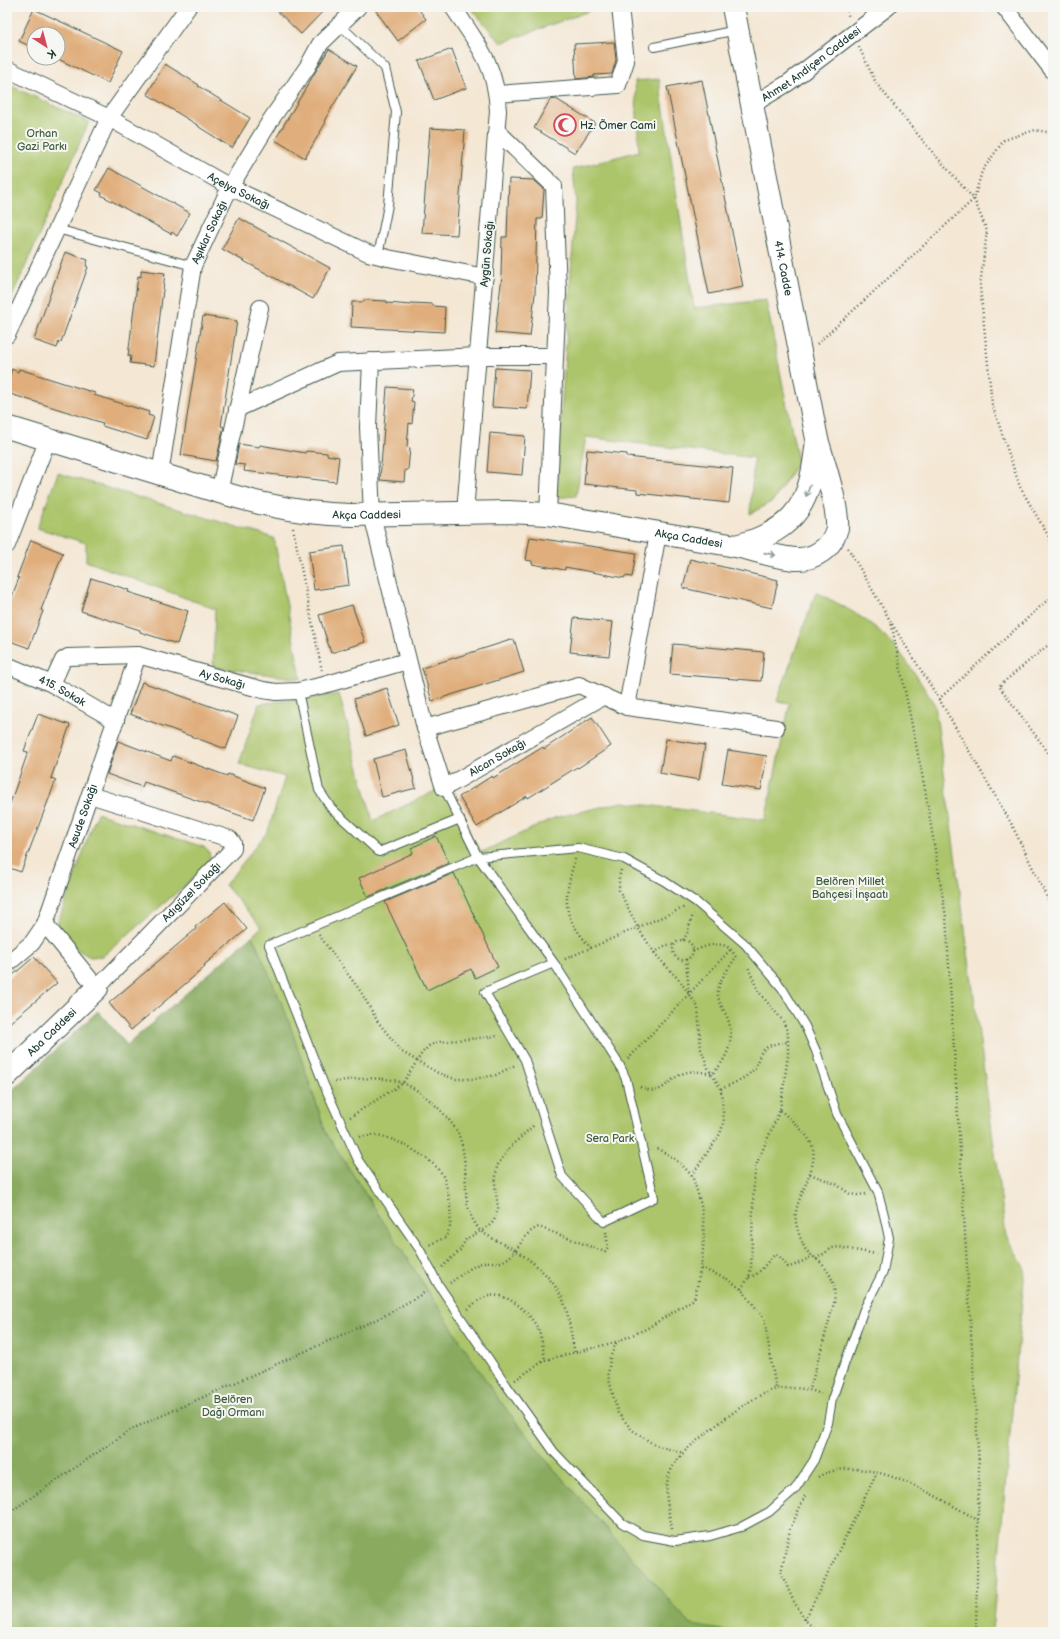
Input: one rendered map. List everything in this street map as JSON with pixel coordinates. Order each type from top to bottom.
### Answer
[{"type":"main road","name":"414. Cadde","points":[[733,7],[817,439],[834,505],[837,529]]},
{"type":"main road","name":"Akça Caddesi","points":[[7,427],[219,492],[290,510],[331,515],[465,512],[548,514],[736,546],[791,559],[805,559],[819,553],[825,549],[834,537],[837,529]]},
{"type":"main road","name":"Akça Caddesi","points":[[736,546],[769,535],[778,530],[795,514],[809,488],[814,467],[817,439]]},
{"type":"main road","name":"Aba Caddesi","points":[[7,1075],[97,988]]},
{"type":"street","points":[[7,335],[109,118],[188,7]]},
{"type":"street","name":"Aşıklar Sokağı","points":[[160,474],[193,266],[230,188],[272,118],[308,66],[320,44],[358,7]]},
{"type":"street","name":"Aygün Sokağı","points":[[453,7],[486,57],[492,72],[497,94],[498,111],[465,512]]},
{"type":"street","points":[[497,94],[618,85],[626,61],[620,7]]},
{"type":"street","name":"Ahmet Andiçen Caddesi","points":[[752,105],[788,83],[888,7]]},
{"type":"street","points":[[1004,7],[1053,71]]},
{"type":"street","name":"Açelya Sokağı","points":[[7,69],[109,118],[230,188],[368,253],[485,277]]},
{"type":"street","points":[[497,131],[554,186],[558,292],[548,514]]},
{"type":"street","points":[[219,492],[260,308]]},
{"type":"street","points":[[238,409],[338,363],[478,356],[555,356]]},
{"type":"street","points":[[371,361],[368,427],[372,515],[407,660],[425,728],[444,788]]},
{"type":"street","points":[[7,546],[48,440]]},
{"type":"street","points":[[627,707],[658,533]]},
{"type":"street","name":"Ay Sokağı","points":[[52,684],[65,657],[138,655],[263,690],[276,692],[298,691],[324,685],[407,660]]},
{"type":"street","name":"Asude Sokağı","points":[[7,964],[32,943],[45,924],[138,655]]},
{"type":"street","name":"415. Sokak","points":[[7,665],[52,684],[116,722]]},
{"type":"street","points":[[425,728],[579,685],[627,707],[776,728]]},
{"type":"street","name":"Alcan Sokağı","points":[[444,788],[604,696]]},
{"type":"street","name":"Adıgüzel Sokağı","points":[[90,795],[230,839],[234,846],[227,857],[97,988]]},
{"type":"street","points":[[45,924],[97,988]]},
{"type":"lane","points":[[340,25],[385,68],[396,112],[388,205],[378,256]]},
{"type":"lane","points":[[654,47],[738,30]]},
{"type":"lane","points":[[57,229],[193,266]]},
{"type":"lane","points":[[298,691],[319,790],[331,808],[379,852],[460,819]]},
{"type":"lane","points":[[444,788],[478,857],[554,963],[620,1066],[626,1079],[654,1198],[604,1222],[562,1176],[525,1060],[485,992],[554,963]]},
{"type":"lane","points":[[578,848],[624,859],[664,881],[696,902],[742,942],[782,988],[805,1026],[816,1051],[837,1114],[878,1192],[889,1238],[883,1272],[864,1309],[832,1399],[828,1423],[814,1460],[795,1489],[769,1512],[741,1527],[710,1536],[675,1541],[643,1535],[622,1523],[554,1452],[506,1386],[440,1287],[420,1250],[358,1160],[324,1085],[269,945],[478,857],[578,848]]},
{"type":"path","points":[[846,7],[853,34],[876,83],[928,147],[974,199],[987,231],[980,286],[992,404],[1020,486],[1053,544]]},
{"type":"path","points":[[802,358],[974,199],[982,171],[1004,140],[1035,130],[1053,133]]},
{"type":"path","points":[[290,510],[324,685]]},
{"type":"path","points":[[837,529],[891,622],[939,699],[1010,823],[1053,910]]},
{"type":"path","points":[[939,699],[1053,595]]},
{"type":"path","points":[[891,622],[925,789],[946,917],[979,1466],[976,1632]]},
{"type":"path","points":[[1053,641],[999,686],[1053,758]]},
{"type":"path","points":[[578,848],[568,884],[567,903],[570,920],[591,948]]},
{"type":"path","points":[[624,859],[619,878],[619,890],[638,928],[654,953],[689,993],[698,1007],[700,1049],[721,1089],[724,1122],[720,1134],[692,1175]]},
{"type":"path","points":[[554,963],[696,902]]},
{"type":"path","points":[[683,940],[687,934],[696,902]]},
{"type":"path","points":[[313,926],[361,992],[378,1022],[389,1037],[402,1052],[416,1062],[454,1079],[474,1079],[496,1075],[525,1060]]},
{"type":"path","points":[[683,940],[692,944],[693,952],[691,957],[686,960],[681,960],[677,957],[674,950],[678,941],[683,940]]},
{"type":"path","points":[[620,1066],[730,949],[742,942],[749,972],[758,991],[783,1021],[788,1034],[788,1042],[784,1087],[780,1110],[757,1163],[754,1178],[751,1267],[749,1277],[741,1290]]},
{"type":"path","points":[[654,953],[666,945],[675,945]]},
{"type":"path","points":[[693,952],[703,946],[723,945],[730,949],[736,958],[724,975],[718,989],[718,997],[728,1021],[731,1043],[721,1062],[712,1074]]},
{"type":"path","points":[[686,960],[689,993]]},
{"type":"path","points":[[341,1123],[403,1083],[425,1050],[438,1042],[510,1035]]},
{"type":"path","points":[[721,1089],[750,1074],[755,1068],[761,1053],[767,1047],[773,1044],[788,1042]]},
{"type":"path","points":[[626,1079],[643,1089],[657,1091],[682,1074],[691,1071],[712,1074]]},
{"type":"path","points":[[324,1085],[345,1080],[389,1079],[403,1083],[419,1092],[435,1105],[459,1134],[464,1156],[466,1204],[480,1231],[516,1250],[538,1267],[552,1281],[563,1300],[575,1353]]},
{"type":"path","points":[[780,1110],[802,1129],[810,1140],[814,1151],[814,1163],[797,1206],[795,1217],[796,1227],[806,1250],[822,1264],[833,1280],[836,1289],[834,1303],[810,1389]]},
{"type":"path","points":[[433,1275],[456,1254],[466,1239],[488,1227],[494,1221],[497,1214],[495,1176],[500,1161],[510,1147],[527,1130],[544,1117]]},
{"type":"path","points":[[348,1138],[376,1135],[401,1143],[423,1156],[440,1171],[447,1188],[450,1209],[450,1226],[446,1237],[420,1250]]},
{"type":"path","points":[[506,1386],[545,1360],[616,1342],[646,1329],[694,1299],[701,1268],[704,1229],[700,1201],[692,1175],[675,1158],[641,1140]]},
{"type":"path","points":[[810,1174],[836,1184],[850,1194],[857,1195],[878,1192]]},
{"type":"path","points":[[7,1514],[132,1429],[384,1316],[484,1262],[503,1261],[516,1250],[526,1234],[533,1229],[538,1227],[605,1252],[608,1247],[604,1222]]},
{"type":"path","points":[[749,1277],[755,1276],[760,1272],[775,1255],[779,1256],[788,1267],[815,1258],[832,1248],[839,1247],[886,1256]]},
{"type":"path","points":[[701,1268],[726,1279],[741,1290],[764,1318],[776,1389]]},
{"type":"path","points":[[460,1315],[483,1298],[496,1294],[507,1297],[522,1309],[538,1328],[545,1360]]},
{"type":"path","points":[[616,1342],[610,1358],[608,1376],[618,1413],[632,1430],[655,1445],[683,1453]]},
{"type":"path","points":[[675,1541],[666,1497],[669,1474],[683,1453],[714,1426],[757,1397],[776,1389],[810,1389],[832,1399]]},
{"type":"path","points":[[814,1460],[812,1480],[821,1475],[847,1469],[877,1472],[914,1484],[978,1520]]},
{"type":"path","points":[[805,1620],[877,1472]]},
{"type":"path","points":[[806,1494],[790,1529],[781,1573],[793,1600],[805,1620],[818,1632]]},
{"type":"green space","points":[[470,7],[600,7],[501,43]]},
{"type":"green space","points":[[659,79],[694,308],[766,300],[798,462],[773,501],[750,514],[754,458],[586,437],[576,496],[555,498],[576,202],[573,169],[639,151],[635,81]]},
{"type":"green space","name":"Orhan Gazi Parkı","points":[[7,84],[89,122],[7,308]]},
{"type":"green space","points":[[58,473],[274,538],[301,679],[213,667],[215,609],[86,561],[86,543],[37,528]]},
{"type":"green space","name":"Sera Park","points":[[816,592],[854,613],[872,625],[895,646],[935,705],[1006,1236],[1025,1269],[992,1632],[732,1632],[691,1625],[546,1460],[496,1396],[326,1133],[314,1096],[258,948],[252,936],[261,927],[225,885],[268,831],[285,777],[239,764],[259,704],[339,694],[373,821],[447,785],[472,839],[482,852],[554,818],[622,802],[765,820],[790,703],[777,701]]},
{"type":"green space","points":[[97,813],[204,847],[209,852],[210,858],[204,869],[103,956],[90,957],[68,944],[57,925]]},
{"type":"green space","name":"Belören Dağı Ormanı","points":[[252,936],[287,1016],[326,1133],[496,1396],[546,1460],[691,1625],[732,1632],[7,1632],[7,1095],[98,1011],[127,1045]]},
{"type":"building","points":[[273,7],[327,7],[301,34]]},
{"type":"building","points":[[373,7],[417,7],[426,19],[398,41]]},
{"type":"building","points":[[34,9],[123,51],[108,83],[66,63],[66,26],[26,26]]},
{"type":"building","points":[[26,26],[26,44],[19,41]]},
{"type":"building","points":[[614,42],[616,60],[612,74],[594,75],[594,77],[576,79],[574,44]]},
{"type":"building","points":[[329,49],[357,66],[324,121],[326,122],[305,158],[275,140]]},
{"type":"building","points":[[452,49],[466,88],[434,100],[419,61]]},
{"type":"building","points":[[165,64],[250,118],[232,148],[147,94]]},
{"type":"building","points":[[702,80],[743,287],[709,294],[667,87]]},
{"type":"building","name":"Hz. Ömer Cami","points":[[556,99],[595,123],[575,153],[534,128],[550,100]]},
{"type":"building","points":[[430,128],[465,130],[457,235],[422,233]]},
{"type":"building","points":[[109,168],[190,213],[177,236],[101,195],[102,193],[96,190]]},
{"type":"building","points":[[509,179],[534,180],[544,189],[542,219],[537,219],[535,294],[530,336],[495,333],[502,276],[502,237],[507,237]]},
{"type":"building","points":[[239,218],[330,268],[313,299],[222,249]]},
{"type":"building","points":[[65,252],[88,260],[86,266],[88,267],[61,342],[59,341],[57,348],[34,340]]},
{"type":"building","points":[[141,270],[165,273],[154,366],[130,363],[131,356],[128,356],[138,276],[141,277]]},
{"type":"building","points":[[364,300],[387,301],[387,303],[411,305],[411,303],[433,304],[433,306],[445,307],[444,332],[351,327],[352,302],[364,302]]},
{"type":"building","points":[[203,316],[237,321],[221,426],[224,427],[216,461],[181,455]]},
{"type":"building","points":[[495,368],[530,370],[527,409],[492,407]]},
{"type":"building","points":[[12,369],[18,372],[19,369],[149,412],[148,415],[154,417],[147,440],[102,426],[103,423],[7,393],[7,384]]},
{"type":"building","points":[[387,387],[413,389],[411,401],[414,402],[412,424],[409,423],[407,447],[410,448],[408,470],[405,470],[404,482],[380,480]]},
{"type":"building","points":[[490,433],[525,436],[522,475],[487,472]]},
{"type":"building","points":[[239,444],[259,447],[260,445],[305,453],[306,451],[327,453],[327,455],[339,457],[336,482],[244,471],[245,465],[235,464]]},
{"type":"building","points":[[587,450],[627,454],[627,457],[733,468],[729,503],[637,493],[637,490],[584,484]]},
{"type":"building","points":[[530,537],[636,553],[632,577],[625,576],[624,578],[565,567],[565,570],[532,564],[532,561],[526,560]]},
{"type":"building","points":[[31,540],[63,553],[41,610],[43,611],[29,648],[7,640],[7,609]]},
{"type":"building","points":[[344,546],[349,585],[314,590],[309,551]]},
{"type":"building","points":[[690,559],[778,580],[772,608],[683,588]]},
{"type":"building","points":[[91,578],[129,590],[128,592],[188,611],[177,644],[140,632],[140,630],[81,611]]},
{"type":"building","points":[[352,605],[365,642],[331,653],[319,615]]},
{"type":"building","points":[[574,618],[613,622],[609,656],[570,652]]},
{"type":"building","points":[[514,639],[524,672],[432,701],[422,668]]},
{"type":"building","points":[[673,644],[764,652],[761,681],[670,674]]},
{"type":"building","points":[[142,682],[238,716],[226,749],[130,714]]},
{"type":"building","points":[[387,688],[399,725],[366,736],[354,699]]},
{"type":"building","points":[[38,714],[70,725],[51,778],[56,780],[21,872],[7,867],[7,812],[28,752],[24,751]]},
{"type":"building","points":[[592,717],[611,746],[578,768],[577,767],[528,798],[527,796],[477,827],[459,797],[543,747],[544,749]]},
{"type":"building","points":[[666,739],[705,745],[699,780],[660,773]]},
{"type":"building","points":[[118,741],[171,761],[173,756],[265,788],[253,820],[144,782],[142,787],[107,774]]},
{"type":"building","points":[[406,750],[416,788],[382,797],[373,759]]},
{"type":"building","points":[[728,750],[767,756],[761,790],[722,784]]},
{"type":"building","points":[[436,836],[449,863],[368,897],[359,878],[413,853],[411,848]]},
{"type":"building","points":[[454,873],[498,967],[475,978],[471,969],[427,990],[385,902]]},
{"type":"building","points":[[225,902],[247,929],[131,1030],[109,1003],[196,929],[195,927]]},
{"type":"building","points":[[34,957],[57,983],[7,1025],[7,980]]},
{"type":"place","name":"Hz. Ömer Cami","points":[[565,125]]},
{"type":"park label","name":"Belören Millet Bahçesi İnşaatı","points":[[850,887]]}]
